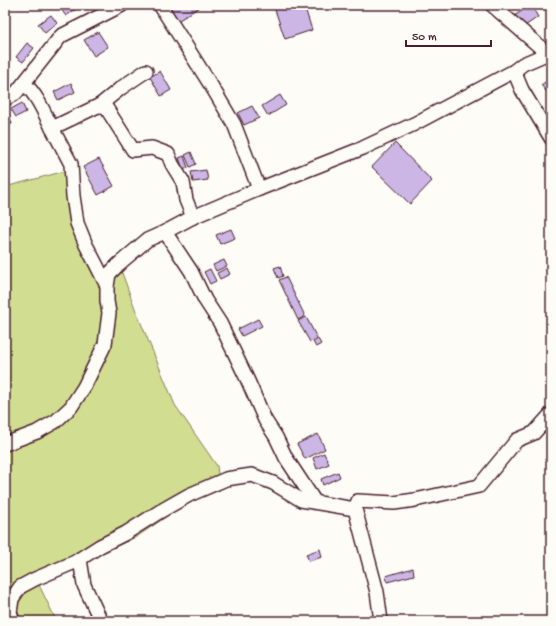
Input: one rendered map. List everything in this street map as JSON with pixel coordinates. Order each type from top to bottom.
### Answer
[{"type":"street","points":[[5,99],[16,93],[60,36],[122,5]]},
{"type":"street","points":[[160,5],[209,81],[234,124],[259,189]]},
{"type":"street","points":[[5,444],[37,432],[56,421],[71,407],[84,387],[105,344],[109,313],[107,286],[109,274],[147,240],[193,217],[363,148],[414,124],[514,71],[523,64],[550,53],[492,5]]},
{"type":"street","points":[[52,128],[100,105],[146,71]]},
{"type":"street","points":[[514,71],[522,90],[551,138]]},
{"type":"street","points":[[24,83],[38,101],[71,164],[77,224],[107,286]]},
{"type":"street","points":[[100,105],[107,108],[133,150],[152,148],[168,154],[183,182],[186,200],[193,217]]},
{"type":"street","points":[[165,232],[191,271],[220,323],[265,420],[276,437],[286,458],[315,502]]},
{"type":"street","points":[[381,621],[377,592],[355,509],[358,501],[394,503],[479,486],[517,440],[534,432],[551,414]]},
{"type":"street","points":[[13,621],[10,612],[9,600],[20,588],[35,579],[75,562],[189,495],[226,479],[252,475],[273,483],[301,500],[355,509]]},
{"type":"street","points":[[80,559],[84,585],[101,621]]},
{"type":"green space","points":[[69,170],[93,272],[122,273],[175,405],[217,466],[220,490],[190,502],[138,536],[39,585],[55,618],[52,621],[5,621],[5,187]]},
{"type":"building","points":[[58,5],[73,5],[76,9],[66,16]]},
{"type":"building","points":[[165,5],[203,5],[176,22]]},
{"type":"building","points":[[281,5],[304,5],[312,30],[285,39],[274,7]]},
{"type":"building","points":[[531,5],[538,17],[522,28],[514,16]]},
{"type":"building","points":[[51,15],[57,23],[45,33],[38,24]]},
{"type":"building","points":[[98,32],[108,47],[94,56],[84,40]]},
{"type":"building","points":[[27,43],[34,48],[23,62],[16,57]]},
{"type":"building","points":[[160,71],[171,90],[161,96],[150,77]]},
{"type":"building","points":[[548,80],[551,84],[551,97],[541,85]]},
{"type":"building","points":[[71,83],[75,92],[58,100],[54,92]]},
{"type":"building","points":[[280,95],[286,105],[268,116],[262,106]]},
{"type":"building","points":[[22,103],[26,112],[16,117],[11,109]]},
{"type":"building","points":[[252,106],[259,118],[244,125],[238,113]]},
{"type":"building","points":[[9,114],[12,124],[5,126],[5,116]]},
{"type":"building","points":[[395,143],[432,181],[410,204],[372,167]]},
{"type":"building","points":[[191,152],[196,164],[190,167],[185,155]]},
{"type":"building","points":[[184,156],[188,168],[183,170],[179,158]]},
{"type":"building","points":[[99,159],[114,186],[98,195],[83,167]]},
{"type":"building","points":[[206,170],[208,180],[193,182],[191,172]]},
{"type":"building","points":[[231,229],[235,238],[220,244],[216,235]]},
{"type":"building","points":[[224,260],[227,266],[216,271],[213,265]]},
{"type":"building","points":[[280,266],[283,276],[278,278],[274,268]]},
{"type":"building","points":[[227,268],[230,274],[220,279],[217,273]]},
{"type":"building","points":[[210,269],[216,281],[210,284],[204,272]]},
{"type":"building","points":[[286,277],[305,316],[298,320],[279,280]]},
{"type":"building","points":[[306,317],[317,338],[310,342],[298,321]]},
{"type":"building","points":[[258,319],[262,326],[242,336],[238,329]]},
{"type":"building","points":[[318,339],[321,344],[316,347],[313,342]]},
{"type":"building","points":[[318,434],[325,449],[305,459],[297,444]]},
{"type":"building","points":[[324,453],[329,464],[317,469],[313,458]]},
{"type":"building","points":[[338,472],[340,477],[323,485],[321,479]]},
{"type":"building","points":[[320,549],[322,557],[309,561],[306,554]]},
{"type":"building","points":[[413,568],[414,575],[387,582],[386,576]]}]
